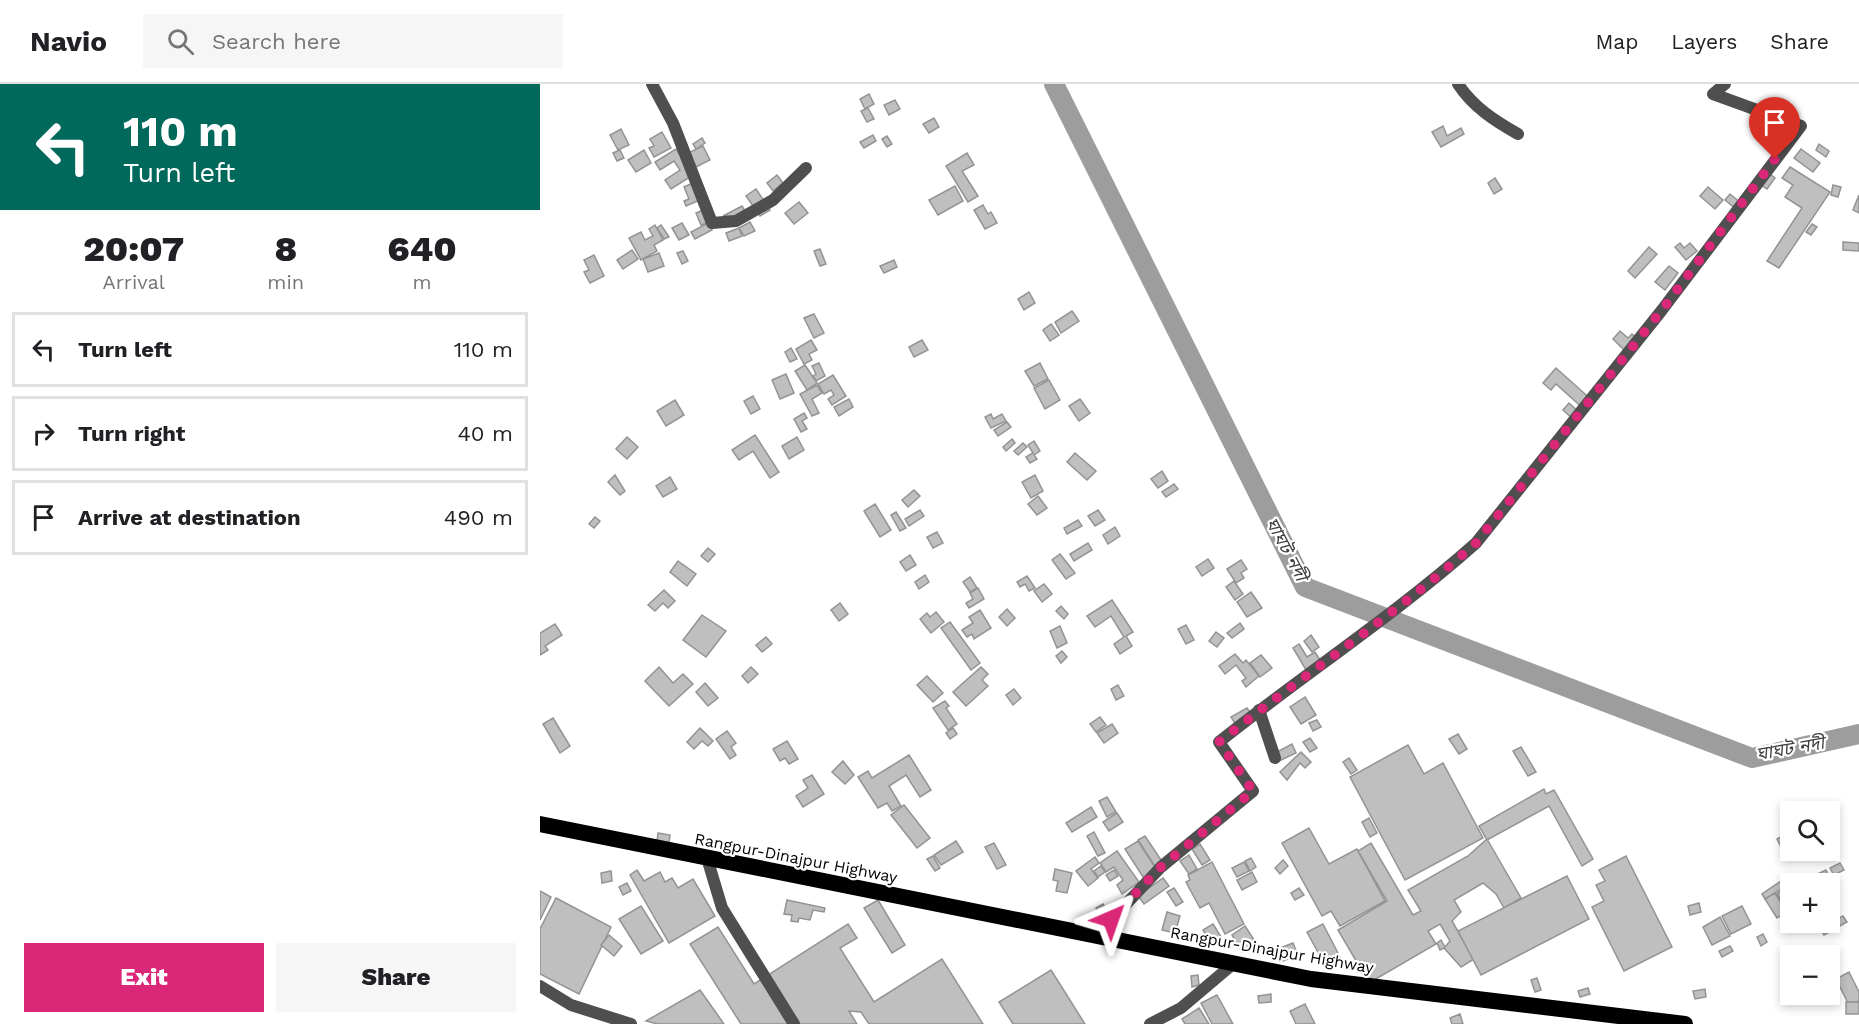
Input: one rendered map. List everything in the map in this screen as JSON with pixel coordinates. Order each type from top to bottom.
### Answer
[{"type":"highway","name":"Rangpur-Dinajpur Highway","points":[[540,824],[1311,979],[1685,1024]]},
{"type":"street","points":[[652,84],[673,123],[712,223],[736,221],[746,216],[773,200],[806,168]]},
{"type":"street","points":[[1458,84],[1467,97],[1494,121],[1518,135]]},
{"type":"street","points":[[1095,937],[1161,867],[1253,791],[1219,742],[1440,575],[1476,543],[1662,310],[1801,126],[1713,94],[1725,84]]},
{"type":"street","points":[[1259,710],[1275,758]]},
{"type":"street","points":[[707,858],[722,908],[794,1024]]},
{"type":"street","points":[[1150,1024],[1181,1008],[1233,964]]},
{"type":"street","points":[[540,986],[571,1005],[631,1024]]},
{"type":"building","points":[[869,94],[874,104],[865,109],[860,99]]},
{"type":"building","points":[[895,100],[900,109],[889,115],[884,105]]},
{"type":"building","points":[[868,108],[874,119],[867,122],[861,111]]},
{"type":"building","points":[[934,118],[939,127],[929,133],[923,124]]},
{"type":"building","points":[[1443,126],[1447,136],[1461,128],[1464,134],[1441,147],[1432,132]]},
{"type":"building","points":[[621,129],[629,145],[618,150],[610,135]]},
{"type":"building","points":[[662,132],[671,148],[654,157],[649,148],[654,146],[650,139]]},
{"type":"building","points":[[873,135],[876,141],[864,148],[860,142]]},
{"type":"building","points":[[887,136],[892,144],[887,147],[882,139]]},
{"type":"building","points":[[702,138],[705,143],[696,149],[693,144]]},
{"type":"building","points":[[1819,144],[1829,151],[1826,157],[1816,150]]},
{"type":"building","points":[[703,146],[710,160],[694,168],[686,154]]},
{"type":"building","points":[[676,149],[693,175],[671,189],[665,180],[680,170],[674,161],[660,170],[655,162]]},
{"type":"building","points":[[1801,149],[1820,163],[1813,172],[1794,158]]},
{"type":"building","points":[[620,150],[624,158],[617,161],[613,153]]},
{"type":"building","points":[[644,150],[651,163],[636,172],[628,160]]},
{"type":"building","points":[[967,153],[974,165],[962,171],[978,196],[968,202],[946,166]]},
{"type":"building","points":[[1790,167],[1830,192],[1779,268],[1767,261],[1802,208],[1785,197],[1793,185],[1782,178]]},
{"type":"building","points":[[1767,172],[1775,178],[1767,189],[1758,183]]},
{"type":"building","points":[[777,175],[783,183],[773,191],[767,183]]},
{"type":"building","points":[[1495,178],[1502,189],[1494,194],[1488,183]]},
{"type":"building","points":[[695,182],[702,199],[686,206],[684,201],[689,199],[684,187]]},
{"type":"building","points":[[1833,185],[1841,187],[1838,197],[1831,195]]},
{"type":"building","points":[[955,186],[963,201],[938,215],[929,200]]},
{"type":"building","points":[[1708,187],[1723,200],[1715,209],[1700,196]]},
{"type":"building","points":[[756,189],[770,210],[760,216],[746,196]]},
{"type":"building","points":[[1730,194],[1742,204],[1737,210],[1725,200]]},
{"type":"building","points":[[1859,195],[1859,213],[1853,210]]},
{"type":"building","points":[[799,202],[808,213],[794,224],[785,213]]},
{"type":"building","points":[[983,205],[988,214],[991,212],[997,223],[985,229],[974,210]]},
{"type":"building","points":[[742,206],[748,216],[723,216]]},
{"type":"building","points":[[706,209],[710,222],[701,225],[696,213]]},
{"type":"building","points":[[750,222],[755,231],[744,236],[739,228]]},
{"type":"building","points":[[682,223],[689,235],[679,240],[672,228]]},
{"type":"building","points":[[708,223],[712,230],[695,239],[691,232]]},
{"type":"building","points":[[1812,224],[1817,227],[1811,235],[1806,232]]},
{"type":"building","points":[[655,225],[663,240],[654,245],[657,251],[641,260],[629,238],[641,232],[645,240],[653,236],[649,229]]},
{"type":"building","points":[[661,225],[669,237],[664,239],[657,228]]},
{"type":"building","points":[[739,228],[742,236],[729,241],[726,233]]},
{"type":"building","points":[[1843,242],[1859,243],[1859,251],[1843,250]]},
{"type":"building","points":[[1680,243],[1684,248],[1690,243],[1697,251],[1686,260],[1675,247]]},
{"type":"building","points":[[1649,247],[1657,254],[1635,278],[1628,271]]},
{"type":"building","points":[[820,249],[826,264],[820,266],[814,251]]},
{"type":"building","points":[[632,250],[638,259],[623,269],[617,260]]},
{"type":"building","points":[[683,251],[688,261],[682,264],[677,253]]},
{"type":"building","points":[[659,253],[664,266],[648,272],[643,259]]},
{"type":"building","points":[[594,255],[604,276],[590,283],[584,272],[589,270],[584,260]]},
{"type":"building","points":[[894,260],[897,267],[884,273],[880,266]]},
{"type":"building","points":[[1669,266],[1678,273],[1665,290],[1655,282]]},
{"type":"building","points":[[1029,292],[1035,303],[1024,310],[1018,299]]},
{"type":"building","points":[[1072,311],[1079,321],[1061,333],[1055,322]]},
{"type":"building","points":[[814,314],[824,333],[814,338],[804,318]]},
{"type":"building","points":[[1051,324],[1059,335],[1050,341],[1043,330]]},
{"type":"building","points":[[1620,331],[1628,338],[1632,334],[1639,340],[1627,353],[1613,339]]},
{"type":"building","points":[[811,340],[817,350],[809,354],[812,360],[804,364],[796,349]]},
{"type":"building","points":[[922,340],[928,350],[914,357],[909,347]]},
{"type":"building","points":[[791,348],[797,359],[790,362],[785,352]]},
{"type":"building","points":[[819,363],[825,376],[816,381],[813,376],[816,374],[812,366]]},
{"type":"building","points":[[1040,363],[1048,379],[1034,386],[1025,371]]},
{"type":"building","points":[[805,365],[817,383],[807,390],[795,371]]},
{"type":"building","points":[[1556,368],[1594,402],[1586,411],[1556,384],[1551,390],[1543,383]]},
{"type":"building","points":[[786,374],[794,393],[780,399],[772,380]]},
{"type":"building","points":[[833,375],[846,396],[832,405],[828,399],[834,395],[831,390],[824,394],[818,384]]},
{"type":"building","points":[[1049,380],[1060,400],[1045,409],[1034,388]]},
{"type":"building","points":[[817,385],[822,393],[812,399],[819,413],[812,416],[800,394]]},
{"type":"building","points":[[753,396],[760,409],[751,414],[744,401]]},
{"type":"building","points":[[849,399],[853,407],[839,416],[834,407]]},
{"type":"building","points":[[1080,399],[1090,413],[1079,421],[1069,406]]},
{"type":"building","points":[[675,400],[684,415],[666,426],[657,411]]},
{"type":"building","points":[[1569,403],[1582,415],[1576,422],[1563,410]]},
{"type":"building","points":[[804,413],[807,418],[802,421],[807,429],[801,432],[794,419]]},
{"type":"building","points":[[991,414],[993,419],[1002,414],[1006,421],[991,428],[985,417]]},
{"type":"building","points":[[1007,422],[1011,427],[998,436],[994,430]]},
{"type":"building","points":[[755,435],[779,472],[770,478],[753,451],[739,460],[732,450]]},
{"type":"building","points":[[627,437],[638,447],[627,459],[616,449]]},
{"type":"building","points":[[797,437],[804,450],[789,459],[782,446]]},
{"type":"building","points":[[1012,439],[1015,443],[1006,451],[1003,447]]},
{"type":"building","points":[[1034,441],[1040,451],[1034,455],[1037,459],[1030,463],[1026,457],[1033,453],[1028,445]]},
{"type":"building","points":[[1023,443],[1027,447],[1018,455],[1014,451]]},
{"type":"building","points":[[1075,453],[1096,471],[1087,480],[1067,462]]},
{"type":"building","points":[[1162,471],[1168,481],[1158,488],[1151,479]]},
{"type":"building","points":[[615,475],[625,491],[620,495],[608,482]]},
{"type":"building","points":[[1035,475],[1043,491],[1031,498],[1022,482]]},
{"type":"building","points":[[670,477],[677,489],[663,497],[656,486]]},
{"type":"building","points":[[1174,484],[1178,489],[1166,497],[1162,492]]},
{"type":"building","points":[[914,490],[920,496],[908,507],[902,500]]},
{"type":"building","points":[[1038,496],[1047,508],[1037,515],[1028,504]]},
{"type":"building","points":[[875,504],[891,530],[880,537],[864,511]]},
{"type":"building","points":[[920,510],[924,516],[909,526],[905,519]]},
{"type":"building","points":[[1098,510],[1105,520],[1095,526],[1088,516]]},
{"type":"building","points":[[896,512],[906,528],[900,531],[891,515]]},
{"type":"building","points":[[595,517],[600,521],[594,528],[589,524]]},
{"type":"building","points":[[1078,520],[1082,526],[1067,534],[1064,528]]},
{"type":"building","points":[[1115,527],[1120,536],[1108,544],[1103,535]]},
{"type":"building","points":[[937,532],[943,543],[933,548],[927,537]]},
{"type":"building","points":[[1088,543],[1092,550],[1074,561],[1070,554]]},
{"type":"building","points":[[708,548],[715,554],[708,562],[701,556]]},
{"type":"building","points":[[1060,554],[1075,573],[1066,579],[1052,560]]},
{"type":"building","points":[[910,555],[916,565],[906,571],[900,562]]},
{"type":"building","points":[[1208,559],[1214,568],[1202,576],[1196,567]]},
{"type":"building","points":[[1241,560],[1247,569],[1241,573],[1244,578],[1236,583],[1227,569]]},
{"type":"building","points":[[678,561],[696,574],[687,586],[670,572]]},
{"type":"building","points":[[925,575],[929,582],[919,589],[915,582]]},
{"type":"building","points":[[1027,576],[1035,588],[1029,591],[1025,584],[1020,587],[1017,582]]},
{"type":"building","points":[[970,577],[977,588],[970,592],[963,582]]},
{"type":"building","points":[[1234,581],[1243,594],[1235,600],[1226,587]]},
{"type":"building","points":[[1044,584],[1052,594],[1042,602],[1034,591]]},
{"type":"building","points":[[978,588],[984,599],[969,608],[966,603],[973,599],[970,593]]},
{"type":"building","points":[[664,590],[675,601],[668,608],[663,603],[655,611],[648,605]]},
{"type":"building","points":[[1251,592],[1262,608],[1247,617],[1237,602]]},
{"type":"building","points":[[1112,600],[1133,632],[1126,636],[1132,646],[1120,654],[1114,644],[1124,637],[1111,616],[1095,627],[1087,616]]},
{"type":"building","points":[[840,603],[848,614],[839,621],[831,610]]},
{"type":"building","points":[[1061,606],[1068,614],[1064,619],[1056,611]]},
{"type":"building","points":[[1007,609],[1015,618],[1007,626],[999,617]]},
{"type":"building","points":[[980,610],[991,628],[974,639],[972,634],[967,637],[962,630],[973,623],[969,617]]},
{"type":"building","points":[[936,612],[944,622],[931,633],[920,619],[927,613],[930,617]]},
{"type":"building","points":[[702,615],[726,631],[706,657],[683,640]]},
{"type":"building","points":[[950,622],[980,663],[971,670],[941,628]]},
{"type":"building","points":[[1240,623],[1244,629],[1232,638],[1227,633]]},
{"type":"building","points":[[555,624],[562,635],[545,646],[548,650],[540,655],[540,633]]},
{"type":"building","points":[[1186,625],[1194,640],[1186,644],[1178,629]]},
{"type":"building","points":[[1060,626],[1067,643],[1057,648],[1050,631]]},
{"type":"building","points":[[1216,632],[1224,638],[1217,647],[1209,641]]},
{"type":"building","points":[[1311,635],[1319,647],[1312,652],[1304,641]]},
{"type":"building","points":[[766,637],[772,644],[762,652],[756,645]]},
{"type":"building","points":[[1299,644],[1307,657],[1315,652],[1324,666],[1309,675],[1293,648]]},
{"type":"building","points":[[1062,651],[1067,657],[1061,663],[1056,656]]},
{"type":"building","points":[[1235,654],[1243,663],[1246,660],[1259,676],[1246,687],[1242,681],[1246,678],[1236,665],[1225,674],[1219,666]]},
{"type":"building","points":[[1261,655],[1272,668],[1260,677],[1250,663]]},
{"type":"building","points":[[659,667],[673,683],[683,674],[693,684],[669,706],[645,681]]},
{"type":"building","points":[[751,667],[758,674],[748,683],[742,676]]},
{"type":"building","points":[[981,667],[988,674],[982,680],[988,686],[966,706],[953,692]]},
{"type":"building","points":[[927,676],[943,693],[933,702],[917,685]]},
{"type":"building","points":[[705,683],[718,698],[708,706],[696,692]]},
{"type":"building","points":[[1118,685],[1124,696],[1116,700],[1111,689]]},
{"type":"building","points":[[1014,689],[1021,698],[1013,705],[1006,695]]},
{"type":"building","points":[[1305,697],[1316,715],[1301,724],[1290,707]]},
{"type":"building","points":[[945,701],[949,706],[946,708],[957,724],[948,730],[933,708]]},
{"type":"building","points":[[1247,708],[1255,720],[1239,730],[1231,717]]},
{"type":"building","points":[[1100,717],[1106,725],[1096,732],[1090,724]]},
{"type":"building","points":[[553,718],[570,746],[560,753],[543,724]]},
{"type":"building","points":[[1317,720],[1321,727],[1313,731],[1309,723]]},
{"type":"building","points":[[1112,724],[1118,733],[1104,743],[1097,733]]},
{"type":"building","points":[[700,728],[713,741],[708,746],[702,741],[694,749],[687,742]]},
{"type":"building","points":[[953,728],[957,734],[950,739],[946,733]]},
{"type":"building","points":[[727,731],[736,743],[731,747],[736,755],[730,759],[716,739]]},
{"type":"building","points":[[1458,734],[1467,749],[1459,754],[1449,739]]},
{"type":"building","points":[[1310,738],[1317,748],[1310,752],[1303,742]]},
{"type":"building","points":[[787,741],[798,759],[789,764],[785,758],[780,761],[773,749]]},
{"type":"building","points":[[1292,744],[1296,753],[1277,762],[1273,754]]},
{"type":"building","points":[[1408,745],[1424,774],[1443,763],[1483,838],[1405,880],[1350,777]]},
{"type":"building","points":[[1521,747],[1536,772],[1528,776],[1513,751]]},
{"type":"building","points":[[1301,752],[1311,762],[1305,768],[1300,763],[1287,780],[1280,772]]},
{"type":"building","points":[[909,755],[931,790],[920,797],[906,775],[889,786],[901,806],[892,811],[887,803],[878,808],[858,777],[868,771],[872,778]]},
{"type":"building","points":[[1349,758],[1357,770],[1351,774],[1343,762]]},
{"type":"building","points":[[843,761],[854,775],[845,784],[832,772]]},
{"type":"building","points":[[812,775],[824,794],[803,807],[796,796],[808,788],[803,780]]},
{"type":"building","points":[[1544,789],[1546,794],[1554,790],[1593,859],[1582,866],[1549,806],[1487,840],[1479,826]]},
{"type":"building","points":[[1107,797],[1116,812],[1107,817],[1099,801]]},
{"type":"building","points":[[904,805],[930,838],[917,848],[891,815]]},
{"type":"building","points":[[1091,807],[1097,817],[1072,832],[1066,823]]},
{"type":"building","points":[[1117,813],[1123,822],[1109,831],[1103,822]]},
{"type":"building","points":[[1369,818],[1377,833],[1370,837],[1362,822]]},
{"type":"building","points":[[1309,828],[1329,864],[1357,849],[1385,901],[1340,926],[1331,911],[1322,916],[1282,843]]},
{"type":"building","points":[[1094,832],[1105,853],[1098,856],[1087,836]]},
{"type":"building","points":[[658,833],[670,835],[669,843],[657,841]]},
{"type":"building","points":[[1145,836],[1165,866],[1158,871],[1138,840]]},
{"type":"building","points":[[1487,839],[1521,898],[1504,908],[1496,894],[1483,883],[1454,900],[1461,912],[1452,921],[1474,959],[1461,967],[1444,948],[1440,950],[1437,943],[1441,940],[1445,947],[1450,941],[1440,924],[1428,931],[1436,944],[1369,983],[1338,930],[1387,901],[1358,851],[1371,843],[1413,915],[1421,911],[1408,890],[1468,856]]},
{"type":"building","points":[[956,841],[963,852],[941,865],[934,855]]},
{"type":"building","points":[[1138,841],[1158,872],[1145,880],[1125,849]]},
{"type":"building","points":[[994,843],[1006,865],[997,869],[985,847]]},
{"type":"building","points":[[1200,844],[1210,860],[1202,865],[1192,849]]},
{"type":"building","points":[[1117,851],[1139,882],[1122,894],[1117,885],[1123,880],[1114,867],[1106,872],[1100,863]]},
{"type":"building","points":[[1189,855],[1197,869],[1189,874],[1180,861]]},
{"type":"building","points":[[933,856],[940,868],[935,871],[927,859]]},
{"type":"building","points":[[1626,856],[1672,947],[1624,971],[1592,907],[1604,901],[1596,885],[1605,881],[1599,870]]},
{"type":"building","points":[[1095,857],[1099,863],[1091,869],[1098,878],[1088,886],[1076,871]]},
{"type":"building","points":[[1251,858],[1256,867],[1250,871],[1245,861]]},
{"type":"building","points":[[1283,860],[1288,866],[1280,874],[1275,868]]},
{"type":"building","points":[[1212,862],[1244,924],[1225,934],[1209,903],[1200,908],[1186,882],[1190,880],[1188,875]]},
{"type":"building","points":[[1244,862],[1249,871],[1237,877],[1232,868]]},
{"type":"building","points":[[1840,863],[1844,870],[1833,873],[1830,868]]},
{"type":"building","points":[[1101,866],[1105,872],[1098,877],[1094,871]]},
{"type":"building","points":[[1055,869],[1072,873],[1067,893],[1056,891],[1058,881],[1053,880]]},
{"type":"building","points":[[637,870],[644,881],[660,872],[665,882],[672,878],[678,888],[693,879],[715,916],[669,943],[630,875]]},
{"type":"building","points":[[1114,870],[1118,876],[1110,881],[1106,875]]},
{"type":"building","points":[[611,871],[612,881],[602,883],[601,873]]},
{"type":"building","points":[[1252,872],[1257,882],[1242,890],[1237,880]]},
{"type":"building","points":[[1567,876],[1589,919],[1481,975],[1458,931]]},
{"type":"building","points":[[1163,878],[1169,886],[1144,904],[1138,896]]},
{"type":"building","points":[[1780,882],[1780,890],[1765,899],[1762,894]]},
{"type":"building","points":[[627,883],[631,891],[623,895],[619,887]]},
{"type":"building","points":[[1174,888],[1183,902],[1176,906],[1167,892]]},
{"type":"building","points":[[1299,888],[1304,895],[1295,900],[1291,893]]},
{"type":"building","points":[[540,891],[551,897],[540,920]]},
{"type":"building","points":[[1775,893],[1780,901],[1780,916],[1777,918],[1765,899]]},
{"type":"building","points":[[556,898],[611,927],[579,994],[540,974],[540,929]]},
{"type":"building","points":[[787,900],[825,908],[824,912],[813,910],[810,920],[799,918],[798,922],[791,921],[792,915],[784,914]]},
{"type":"building","points":[[878,900],[905,945],[892,953],[864,908]]},
{"type":"building","points":[[1699,903],[1701,912],[1690,915],[1688,906]]},
{"type":"building","points":[[1103,904],[1109,914],[1103,918],[1096,908]]},
{"type":"building","points":[[641,906],[663,941],[641,954],[619,919]]},
{"type":"building","points":[[1742,906],[1751,924],[1731,934],[1722,916]]},
{"type":"building","points":[[1167,912],[1180,916],[1175,933],[1162,930]]},
{"type":"building","points":[[1843,916],[1847,922],[1840,926],[1840,918]]},
{"type":"building","points":[[1720,917],[1730,936],[1712,945],[1703,927]]},
{"type":"building","points":[[848,924],[857,938],[840,948],[874,1002],[942,959],[983,1024],[869,1024],[861,1012],[849,1011],[857,1024],[741,1024],[690,944],[718,927],[754,984]]},
{"type":"building","points":[[1213,924],[1223,940],[1213,946],[1203,930]]},
{"type":"building","points":[[1323,924],[1341,959],[1326,967],[1307,932]]},
{"type":"building","points":[[1245,926],[1256,943],[1242,952],[1232,935]]},
{"type":"building","points":[[1763,934],[1767,942],[1761,946],[1757,937]]},
{"type":"building","points":[[609,935],[622,946],[614,956],[601,945]]},
{"type":"building","points":[[1293,943],[1298,955],[1280,962],[1275,950]]},
{"type":"building","points":[[1730,946],[1733,951],[1722,957],[1719,951]]},
{"type":"building","points":[[1051,970],[1085,1024],[1013,1024],[999,1002]]},
{"type":"building","points":[[1849,972],[1859,992],[1859,1001],[1849,1005],[1840,987],[1840,977]]},
{"type":"building","points":[[1198,975],[1199,985],[1192,987],[1191,976]]},
{"type":"building","points":[[1537,978],[1541,990],[1535,992],[1531,980]]},
{"type":"building","points":[[1588,988],[1590,994],[1580,997],[1578,991]]},
{"type":"building","points":[[1705,989],[1706,997],[1695,999],[1693,991]]},
{"type":"building","points":[[700,990],[724,1024],[658,1024],[646,1021]]},
{"type":"building","points":[[1271,994],[1271,1002],[1259,1003],[1258,996]]},
{"type":"building","points":[[1217,995],[1233,1024],[1212,1024],[1201,1003]]},
{"type":"building","points":[[1846,1002],[1859,1002],[1859,1014],[1846,1014]]},
{"type":"building","points":[[1305,1004],[1315,1024],[1296,1024],[1290,1011]]},
{"type":"building","points":[[1199,1008],[1209,1024],[1185,1024],[1182,1019]]},
{"type":"building","points":[[1460,1014],[1463,1024],[1452,1024],[1450,1018]]},
{"type":"waterway","name":"ঘাঘট নদী","points":[[1054,84],[1305,587],[1752,758],[1859,734]]},
{"type":"route","points":[[1111,919],[1161,867],[1253,791],[1219,742],[1279,694],[1440,575],[1476,543],[1662,310],[1775,159]]}]
